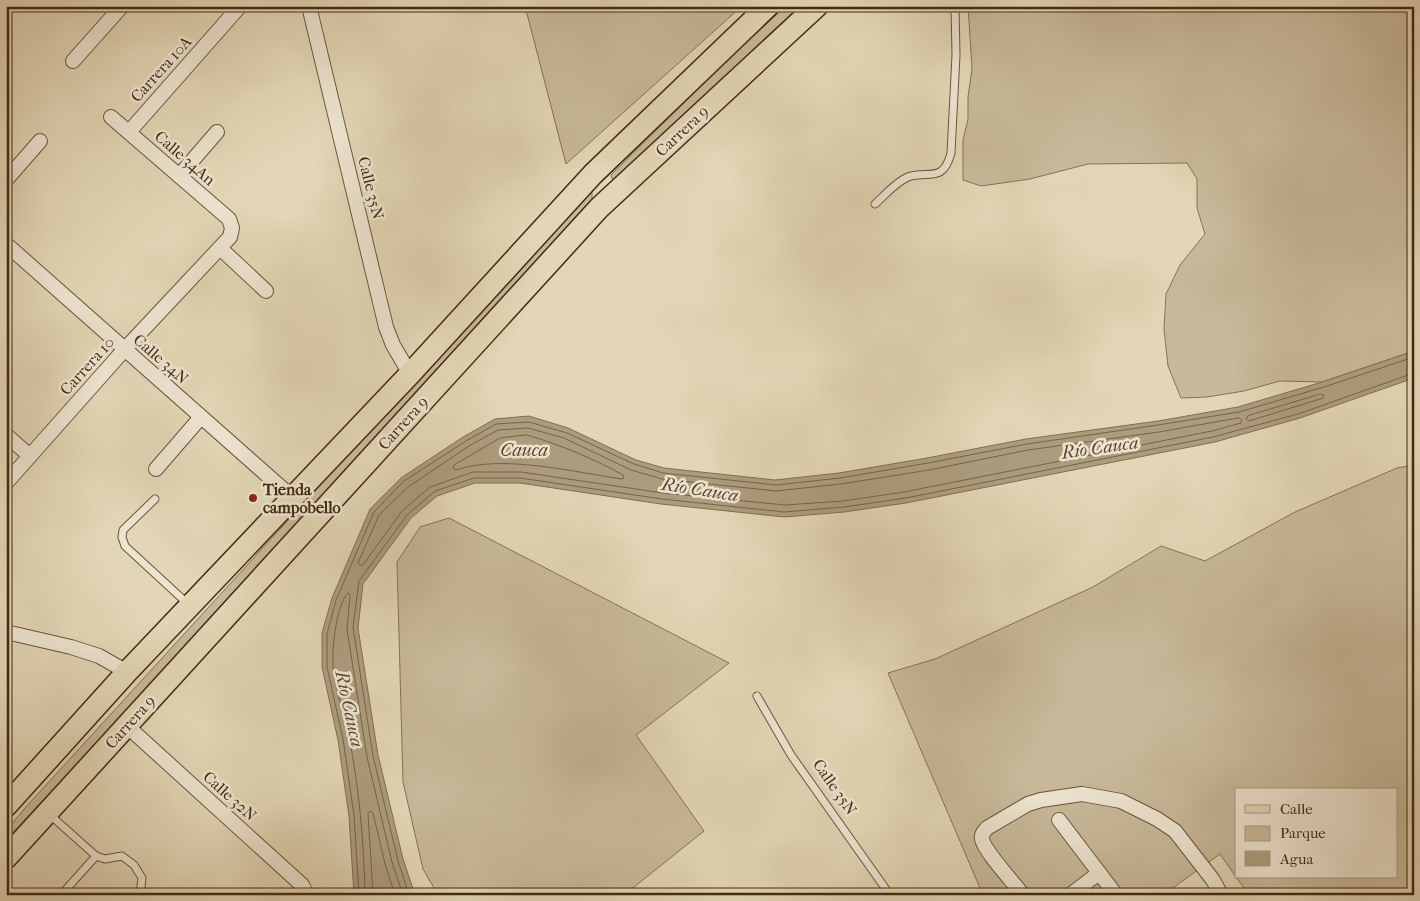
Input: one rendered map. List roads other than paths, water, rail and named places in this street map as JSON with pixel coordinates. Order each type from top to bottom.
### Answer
[{"type":"main road","name":"Carrera 9","points":[[6,806],[127,672],[410,374],[593,174],[768,6]]},
{"type":"main road","name":"Carrera 9","points":[[6,858],[599,208],[817,6]]},
{"type":"main road","points":[[593,174],[600,178],[602,186],[599,208]]},
{"type":"street","points":[[72,61],[122,6]]},
{"type":"street","name":"Carrera 10A","points":[[129,132],[240,6]]},
{"type":"street","name":"Calle 35N","points":[[309,6],[386,327],[410,374]]},
{"type":"street","name":"Calle 34An","points":[[111,117],[229,220],[232,228]]},
{"type":"street","points":[[179,176],[216,132]]},
{"type":"street","points":[[6,180],[40,141]]},
{"type":"street","name":"Carrera 10","points":[[6,483],[124,350],[230,237],[232,228]]},
{"type":"street","name":"Calle 34N","points":[[6,244],[293,498]]},
{"type":"street","points":[[220,248],[266,291]]},
{"type":"street","points":[[156,469],[201,417]]},
{"type":"street","points":[[6,435],[30,456]]},
{"type":"street","points":[[6,632],[71,647],[99,656],[127,672]]},
{"type":"street","name":"Calle 32N","points":[[127,726],[302,886],[307,895]]},
{"type":"street","points":[[1023,895],[992,856],[982,840],[982,834],[987,828],[1028,804],[1061,796],[1082,794],[1121,801],[1157,818],[1175,830],[1213,880],[1221,895]]},
{"type":"street","points":[[1059,820],[1116,895]]},
{"type":"street","points":[[1070,895],[1099,874]]},
{"type":"lane","points":[[875,204],[910,176],[936,174],[945,168],[949,161],[956,55],[955,6]]},
{"type":"lane","points":[[155,499],[123,530],[122,537],[126,546],[190,606]]},
{"type":"lane","name":"Calle 35N","points":[[757,696],[791,755],[890,895]]},
{"type":"lane","points":[[47,813],[96,856],[105,859],[122,856],[134,865],[142,878],[140,895]]},
{"type":"lane","points":[[61,895],[96,856]]},
{"type":"water","name":"Cauca","points":[[1414,351],[1414,378],[1300,418],[1215,442],[906,503],[844,512],[784,517],[661,504],[520,483],[475,483],[437,496],[411,518],[363,584],[358,628],[378,755],[403,859],[415,895],[354,895],[349,816],[338,740],[322,667],[322,633],[332,598],[370,509],[401,478],[463,437],[495,419],[529,416],[568,428],[636,460],[664,468],[775,480],[839,473],[1026,439],[1158,421],[1238,407],[1322,382]]},
{"type":"place","name":"Tienda campobello","points":[[253,498]]},
{"type":"water label","name":"Río Cauca","points":[[1100,448]]},
{"type":"water label","name":"Río Cauca","points":[[700,490]]},
{"type":"water label","name":"Río Cauca","points":[[349,709]]}]
